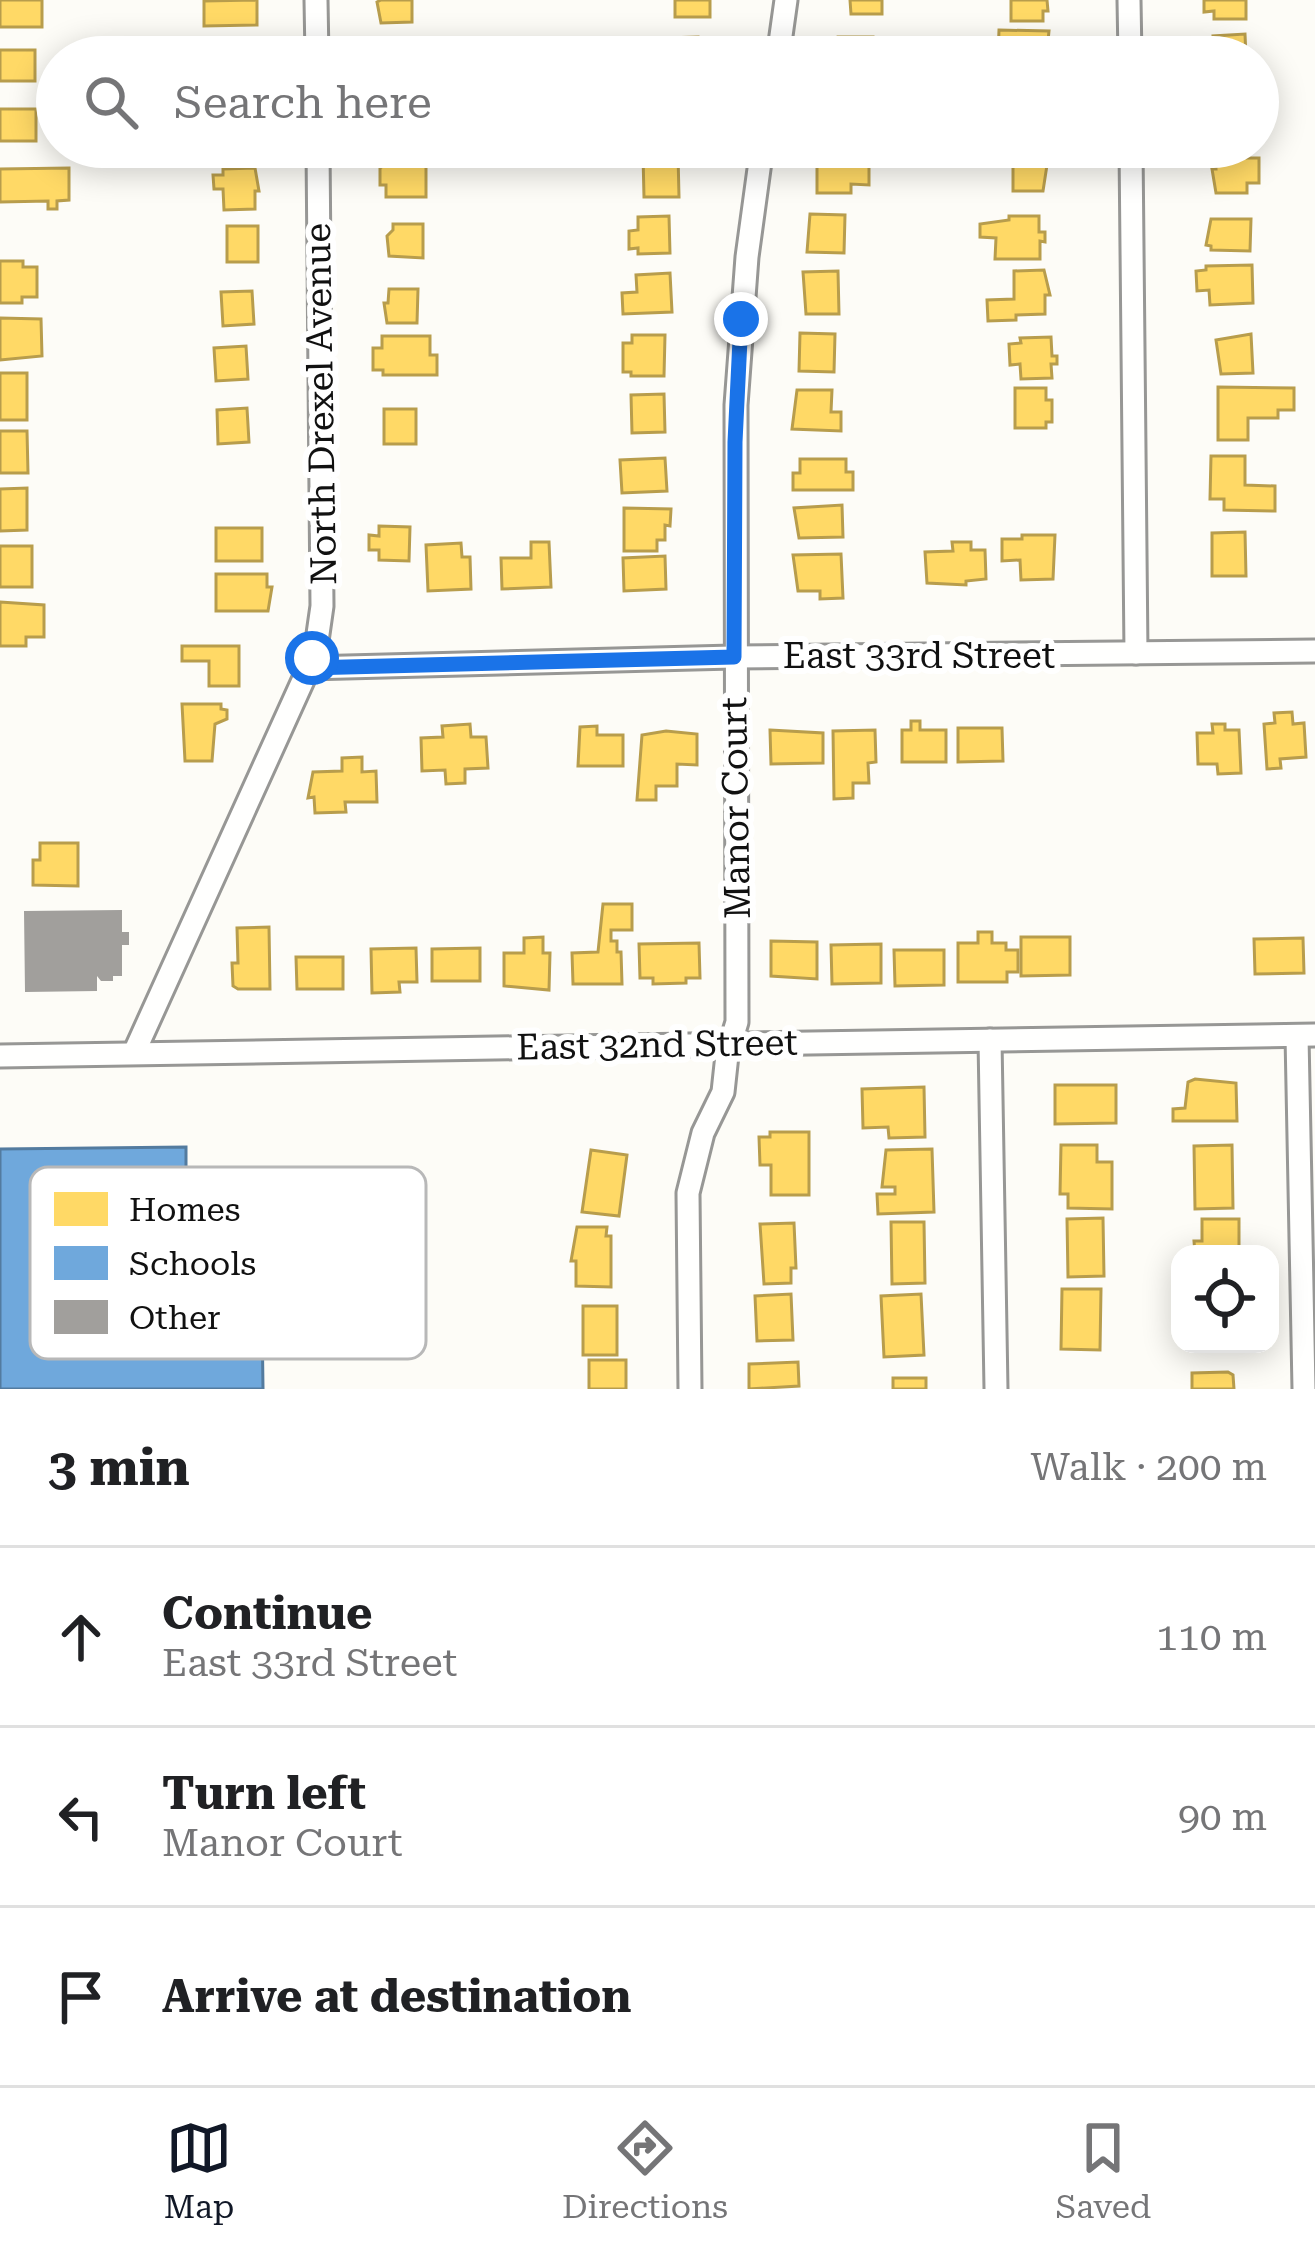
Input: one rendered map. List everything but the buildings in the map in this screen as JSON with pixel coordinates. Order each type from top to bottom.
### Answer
[{"type":"street","points":[[316,0],[317,36]]},
{"type":"street","points":[[781,36],[786,0]]},
{"type":"street","points":[[1130,0],[1130,36]]},
{"type":"street","name":"North Drexel Avenue","points":[[134,1053],[308,668],[322,606],[318,168]]},
{"type":"street","name":"Manor Court","points":[[690,1389],[688,1193],[703,1133],[724,1092],[737,1014],[738,354],[760,168]]},
{"type":"street","points":[[1131,168],[1136,653]]},
{"type":"street","name":"East 33rd Street","points":[[308,668],[734,657],[1315,651]]},
{"type":"street","points":[[1304,1389],[1306,1035]]},
{"type":"street","name":"East 32nd Street","points":[[0,1056],[1306,1035]]},
{"type":"street","points":[[990,1040],[996,1389]]},
{"type":"route","points":[[312,658],[308,668],[734,657],[741,319]]}]
